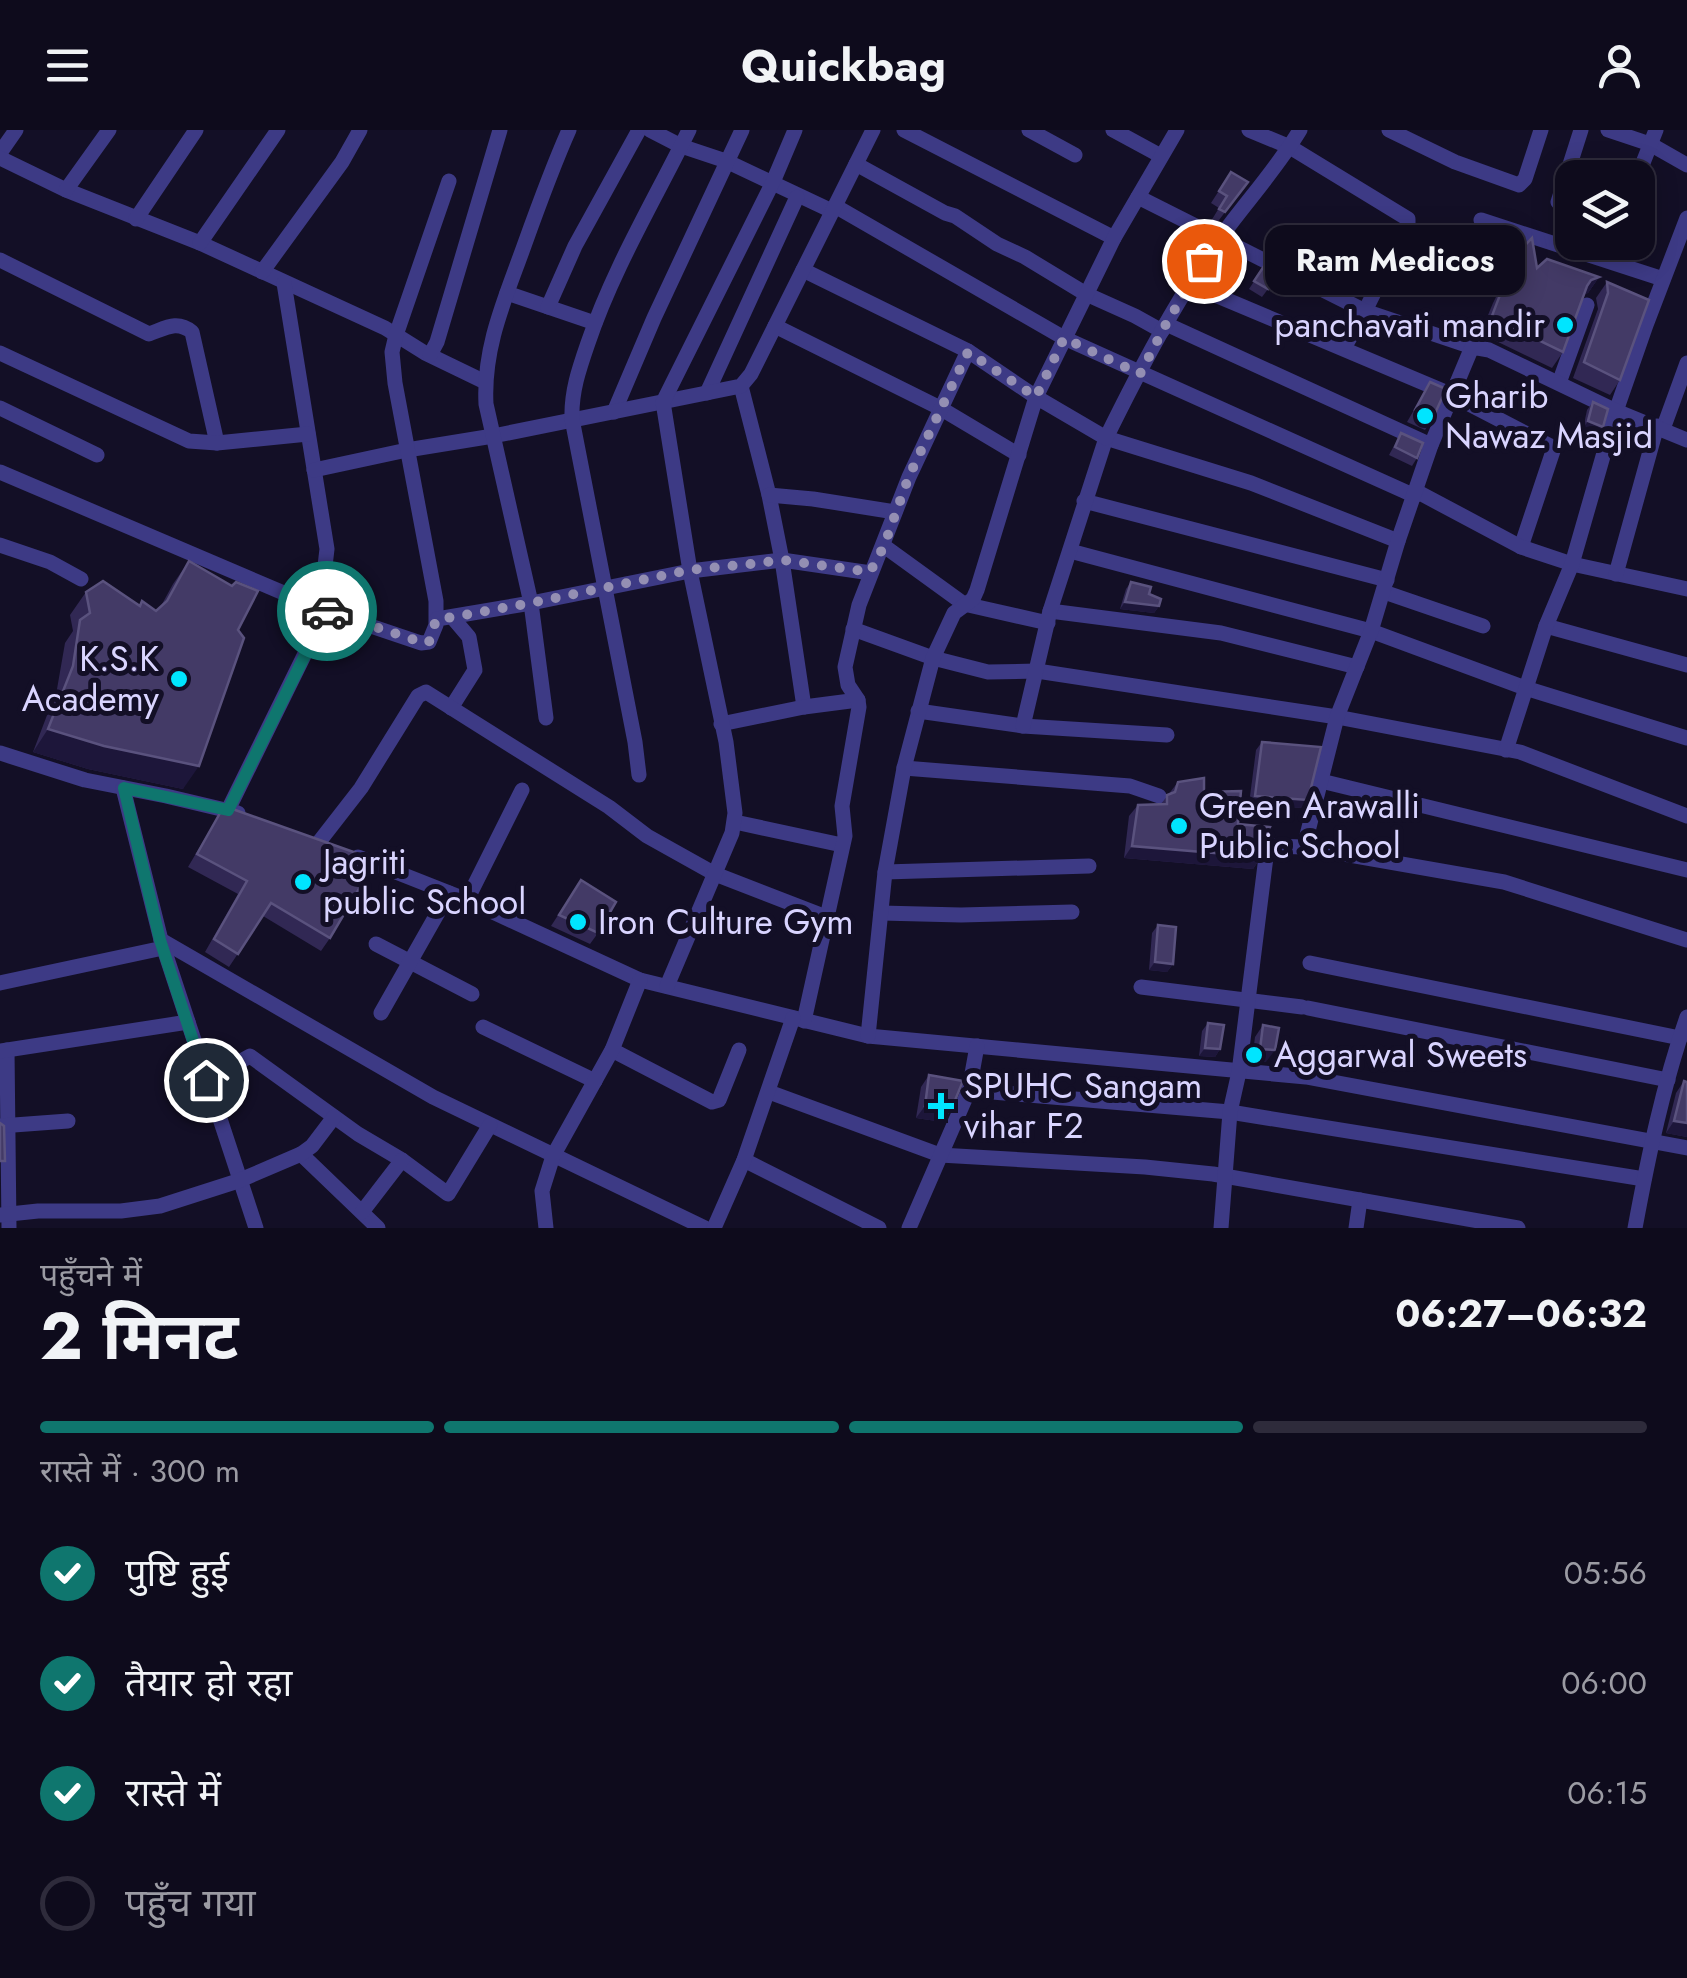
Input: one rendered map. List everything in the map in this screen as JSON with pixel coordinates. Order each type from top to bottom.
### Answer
[{"type":"street","points":[[16,130],[0,156],[66,190],[200,243],[396,334],[484,382]]},
{"type":"street","points":[[66,190],[108,130]]},
{"type":"street","points":[[136,219],[196,130]]},
{"type":"street","points":[[200,243],[278,130]]},
{"type":"street","points":[[262,272],[342,162],[360,130]]},
{"type":"street","points":[[430,355],[500,130]]},
{"type":"street","points":[[546,718],[531,603],[484,382],[507,293],[569,130]]},
{"type":"street","points":[[548,307],[575,246],[639,130]]},
{"type":"street","points":[[650,130],[680,146],[773,182],[798,197],[833,208],[1064,338],[1415,494],[1521,547],[1572,564],[1686,586]]},
{"type":"street","points":[[639,776],[572,420],[574,390],[595,323],[619,267],[688,130]]},
{"type":"street","points":[[614,412],[742,130]]},
{"type":"street","points":[[667,986],[735,822],[663,402],[795,130]]},
{"type":"street","points":[[314,470],[741,386],[751,374],[873,130]]},
{"type":"street","points":[[904,130],[1114,238]]},
{"type":"street","points":[[1029,130],[1075,155]]},
{"type":"street","points":[[1113,130],[1162,156]]},
{"type":"street","points":[[868,1036],[885,872],[904,768],[933,658],[954,613],[978,590],[1036,397],[1114,238],[1177,130]]},
{"type":"street","points":[[1248,130],[1290,147],[1408,219],[1344,348]]},
{"type":"street","points":[[1023,726],[1049,617],[1106,438],[1189,284],[1300,130]]},
{"type":"street","points":[[1389,130],[1455,162],[1519,185],[1525,179],[1541,130]]},
{"type":"street","points":[[1571,160],[1581,130]]},
{"type":"street","points":[[1608,130],[1653,137],[1687,165]]},
{"type":"street","points":[[856,164],[955,216],[1086,294],[1431,445]]},
{"type":"street","points":[[449,180],[396,334],[392,358],[436,601],[444,618],[469,638],[475,670],[450,708]]},
{"type":"street","points":[[707,393],[798,197]]},
{"type":"street","points":[[1138,197],[1365,311],[1489,350],[1687,440]]},
{"type":"street","points":[[1506,750],[1546,626],[1572,564],[1616,411],[1687,218]]},
{"type":"street","points":[[1481,220],[1663,280]]},
{"type":"street","points":[[0,260],[150,334],[174,325],[185,326],[192,332],[217,443]]},
{"type":"street","points":[[803,270],[968,352],[1106,438],[1251,483],[1398,541]]},
{"type":"street","points":[[228,810],[319,607],[327,558],[284,283]]},
{"type":"street","points":[[1189,284],[1450,394],[1554,448],[1521,547]]},
{"type":"street","points":[[507,293],[595,323]]},
{"type":"street","points":[[1559,383],[1587,305]]},
{"type":"street","points":[[775,326],[940,408],[1019,455]]},
{"type":"street","points":[[1304,847],[1337,718],[1371,631],[1431,445],[1472,347]]},
{"type":"street","points":[[714,1228],[799,1019],[826,917],[844,836],[842,806],[858,714],[858,700],[848,685],[845,667],[852,629],[895,512],[968,352]]},
{"type":"street","points":[[0,353],[189,441],[217,443],[308,434]]},
{"type":"street","points":[[1616,574],[1660,428],[1687,363]]},
{"type":"street","points":[[741,386],[782,560],[804,706]]},
{"type":"street","points":[[0,408],[97,456]]},
{"type":"street","points":[[0,472],[319,607],[424,643],[429,642],[444,618],[690,570],[782,560],[870,572]]},
{"type":"street","points":[[769,496],[895,512]]},
{"type":"street","points":[[1084,501],[1385,586],[1483,626]]},
{"type":"street","points":[[0,544],[50,562],[81,579]]},
{"type":"street","points":[[884,546],[964,604],[1049,617],[1220,633],[1357,667]]},
{"type":"street","points":[[1070,551],[1371,631],[1526,688],[1687,738]]},
{"type":"street","points":[[1546,626],[1687,665]]},
{"type":"street","points":[[852,629],[933,658],[988,672],[1037,671],[1337,718],[1520,752],[1687,816]]},
{"type":"street","points":[[319,842],[360,788],[418,696],[426,692],[609,808],[646,836],[715,874],[826,917]]},
{"type":"street","points":[[721,724],[804,706],[858,700]]},
{"type":"street","points":[[918,711],[1023,726],[1167,735]]},
{"type":"street","points":[[1,758],[246,816]]},
{"type":"street","points":[[904,768],[1130,786],[1159,796]]},
{"type":"street","points":[[1321,781],[1687,870]]},
{"type":"street","points":[[124,788],[162,944],[256,1228]]},
{"type":"street","points":[[467,900],[522,790]]},
{"type":"street","points":[[735,822],[842,846]]},
{"type":"street","points":[[301,836],[467,900],[640,980],[868,1036],[1306,1078],[1687,1148]]},
{"type":"street","points":[[1227,1227],[1225,1176],[1230,1112],[1240,1072],[1267,850],[1272,845],[1304,847],[1504,882],[1687,940]]},
{"type":"street","points":[[885,872],[1089,866]]},
{"type":"street","points":[[380,1013],[449,893]]},
{"type":"street","points":[[881,913],[1072,912]]},
{"type":"street","points":[[0,983],[162,944],[420,1090],[704,1228]]},
{"type":"street","points":[[376,944],[472,994]]},
{"type":"street","points":[[1310,964],[1680,1038]]},
{"type":"street","points":[[546,1228],[542,1191],[553,1156],[612,1050],[640,980]]},
{"type":"street","points":[[1141,987],[1305,1007],[1675,1074]]},
{"type":"street","points":[[1635,1228],[1644,1179],[1687,1018]]},
{"type":"street","points":[[188,1022],[3,1050],[6,1219],[38,1210],[148,1208],[238,1180],[301,1154],[334,1116]]},
{"type":"street","points":[[483,1027],[595,1082]]},
{"type":"street","points":[[909,1228],[968,1090],[977,1046]]},
{"type":"street","points":[[612,1050],[712,1102],[719,1100],[738,1050]]},
{"type":"street","points":[[206,1080],[250,1056],[448,1194],[490,1125]]},
{"type":"street","points":[[968,1090],[1230,1112],[1644,1179]]},
{"type":"street","points":[[769,1092],[940,1155],[1144,1167],[1225,1176],[1518,1228]]},
{"type":"street","points":[[4,1126],[68,1121]]},
{"type":"street","points":[[301,1154],[378,1228]]},
{"type":"street","points":[[362,1212],[402,1160]]},
{"type":"street","points":[[744,1160],[879,1228]]},
{"type":"street","points":[[1356,1228],[1360,1200]]},
{"type":"building","points":[[1231,172],[1248,182],[1225,212],[1219,209],[1227,196],[1219,191]]},
{"type":"building","points":[[1187,224],[1209,234],[1202,244],[1183,233]]},
{"type":"building","points":[[1532,238],[1537,268],[1547,259],[1599,277],[1587,286],[1563,352],[1505,324],[1490,321],[1503,287],[1507,286],[1509,262]]},
{"type":"building","points":[[1266,263],[1278,269],[1268,289],[1254,281]]},
{"type":"building","points":[[1607,282],[1649,300],[1620,380],[1584,362],[1608,293]]},
{"type":"building","points":[[1430,382],[1446,389],[1433,418],[1415,410]]},
{"type":"building","points":[[1593,402],[1608,409],[1603,427],[1588,421]]},
{"type":"building","points":[[1401,433],[1423,443],[1417,458],[1395,447]]},
{"type":"building","points":[[189,561],[232,586],[236,582],[258,591],[238,630],[244,638],[199,766],[104,746],[48,729],[73,666],[80,620],[90,613],[86,592],[103,581],[140,606],[142,601],[156,611],[167,601]]},
{"type":"building","points":[[1131,582],[1151,587],[1149,594],[1161,599],[1159,606],[1125,602]]},
{"type":"building","points":[[1262,742],[1321,747],[1308,800],[1255,796]]},
{"type":"building","name":"Green Arawalli Public School","points":[[1204,778],[1204,792],[1241,791],[1238,824],[1270,827],[1261,857],[1132,846],[1138,805],[1167,804],[1167,795],[1175,792],[1178,782]]},
{"type":"building","name":"Jagriti public School","points":[[224,806],[376,860],[330,938],[271,903],[238,954],[214,939],[247,881],[197,854]]},
{"type":"building","points":[[581,880],[616,902],[598,933],[559,915]]},
{"type":"building","points":[[1158,925],[1176,927],[1173,964],[1155,962]]},
{"type":"building","points":[[1208,1023],[1224,1025],[1220,1049],[1205,1048]]},
{"type":"building","points":[[1263,1025],[1279,1028],[1275,1050],[1260,1049]]},
{"type":"building","points":[[929,1075],[963,1081],[951,1110],[925,1106]]},
{"type":"building","points":[[1684,1081],[1687,1082],[1687,1123],[1674,1121]]},
{"type":"building","points":[[0,1123],[4,1126],[5,1161],[0,1161]]},
{"type":"way so far","points":[[327,611],[424,643],[433,636],[436,620],[690,570],[782,560],[870,572],[884,546],[909,476],[968,352],[1036,397],[1064,338],[1140,374],[1204,261]]},
{"type":"place","name":"Ram Medicos","points":[[1204,261]]},
{"type":"place","name":"panchavati mandir","points":[[1565,325]]},
{"type":"place","name":"Gharib Nawaz Masjid","points":[[1425,416]]},
{"type":"place","name":"K.S.K Academy","points":[[179,679]]},
{"type":"place","name":"Green Arawalli Public School","points":[[1179,826]]},
{"type":"place","name":"Jagriti public School","points":[[303,882]]},
{"type":"place","name":"Iron Culture Gym","points":[[578,922]]},
{"type":"place","name":"Aggarwal Sweets","points":[[1254,1055]]},
{"type":"place","name":"SPUHC Sangam vihar F2","points":[[941,1106]]},
{"type":"route","points":[[206,1080],[160,940],[124,788],[228,810],[327,611]]}]
